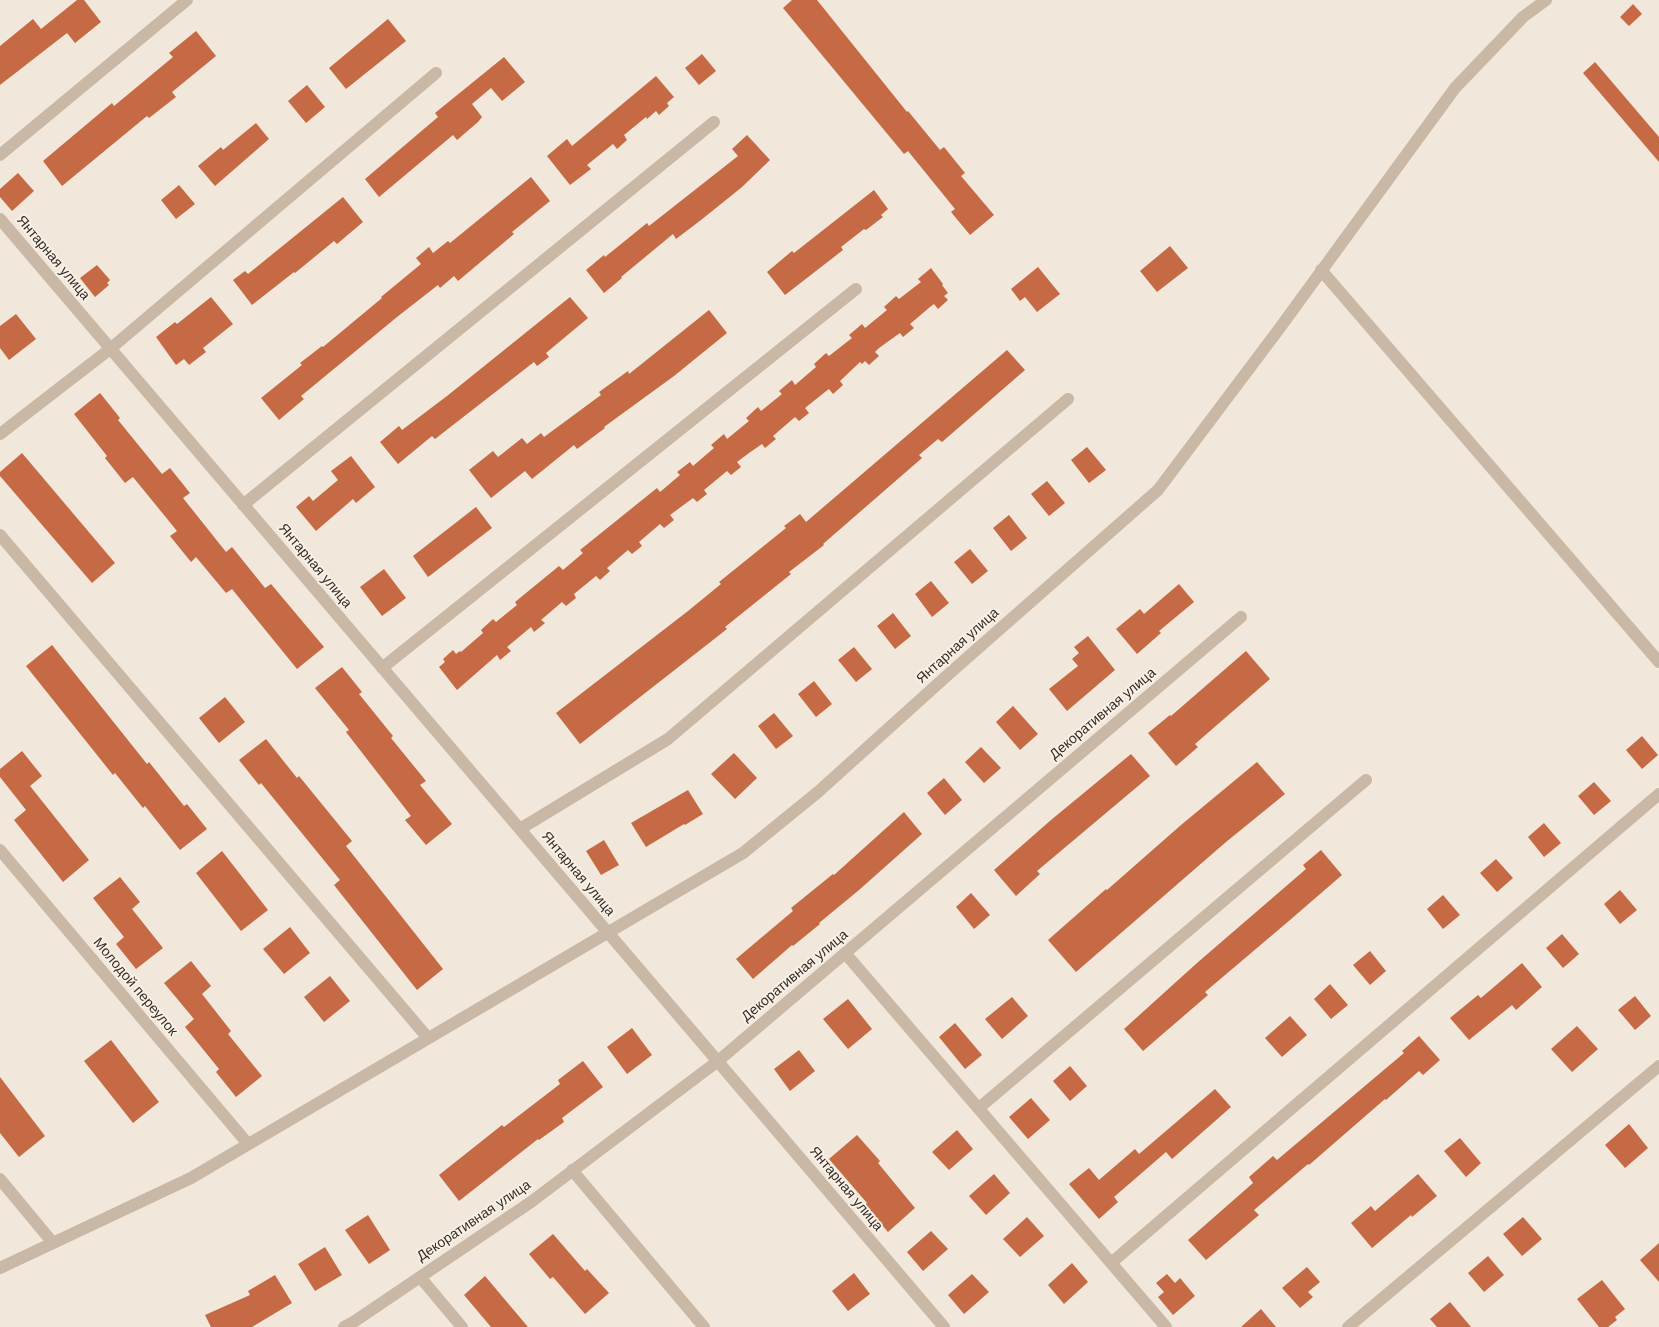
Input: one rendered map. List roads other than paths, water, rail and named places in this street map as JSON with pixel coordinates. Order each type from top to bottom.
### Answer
[{"type":"street","points":[[0,155],[187,0]]},
{"type":"street","name":"Янтарная улица","points":[[608,933],[743,853],[818,792],[1158,490],[1279,329],[1455,88],[1523,17],[1546,0]]},
{"type":"street","points":[[0,434],[110,349],[436,73]]},
{"type":"street","points":[[243,505],[714,122]]},
{"type":"street","name":"Янтарная улица","points":[[0,219],[944,1327]]},
{"type":"street","points":[[1322,270],[1659,662]]},
{"type":"street","points":[[382,668],[856,289]]},
{"type":"street","points":[[520,830],[668,739],[1068,399]]},
{"type":"street","points":[[0,535],[428,1038]]},
{"type":"street","name":"Декоративная улица","points":[[344,1327],[355,1322],[530,1202],[718,1061],[1240,617]]},
{"type":"street","points":[[979,1108],[1366,780]]},
{"type":"street","points":[[1111,1263],[1659,794]]},
{"type":"street","name":"Молодой переулок","points":[[0,850],[248,1144]]},
{"type":"street","points":[[0,1268],[191,1178],[608,933]]},
{"type":"street","points":[[845,953],[1166,1327]]},
{"type":"street","points":[[1348,1327],[1659,1066]]},
{"type":"street","points":[[572,1170],[704,1327]]},
{"type":"street","points":[[0,1179],[53,1243]]},
{"type":"street","points":[[420,1277],[462,1327]]}]
